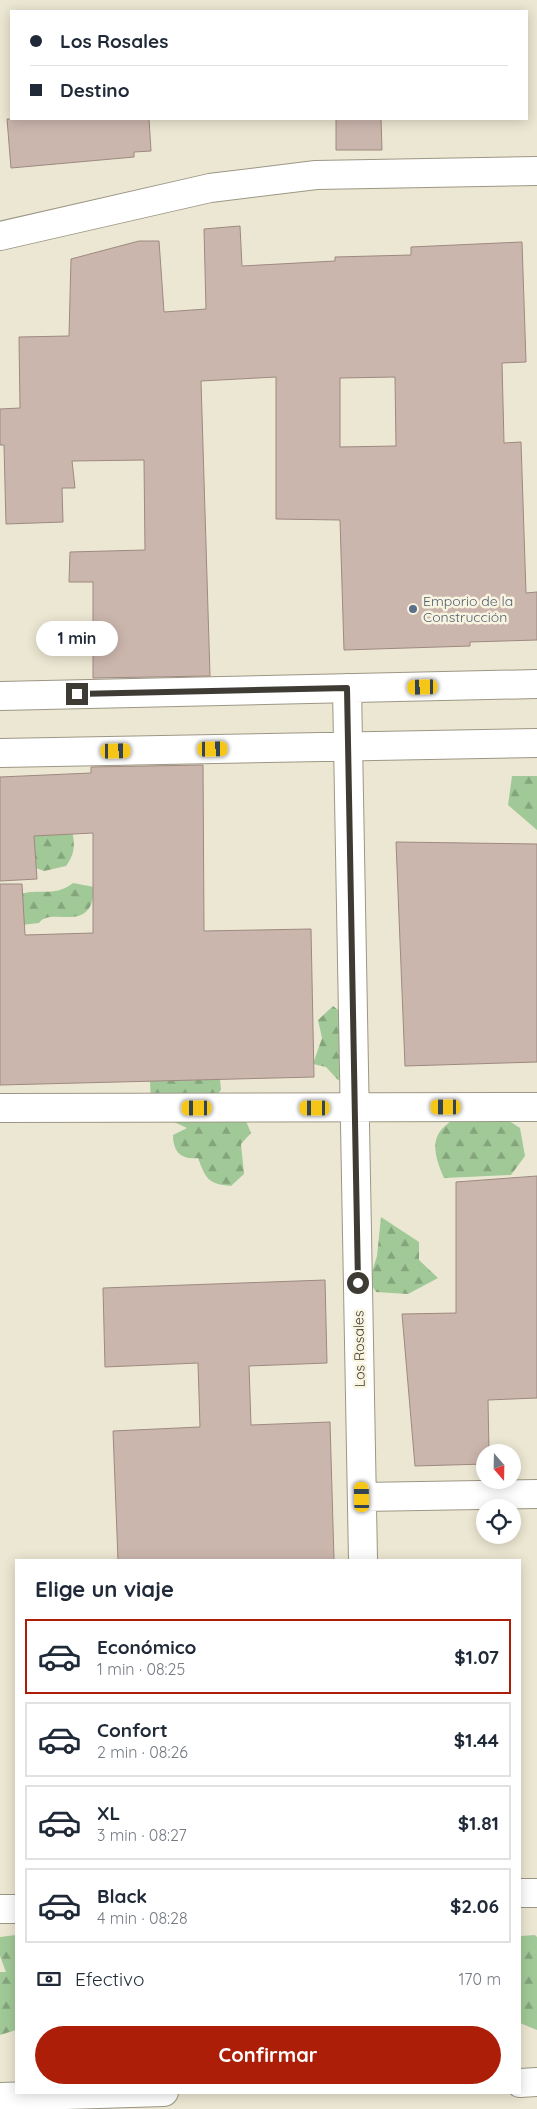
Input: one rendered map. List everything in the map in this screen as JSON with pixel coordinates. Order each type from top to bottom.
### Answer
[{"type":"main road","points":[[0,236],[210,188],[238,184],[316,176],[537,171]]},
{"type":"main road","points":[[0,696],[537,684]]},
{"type":"main road","name":"Los Rosales","points":[[347,688],[363,1559]]},
{"type":"main road","points":[[0,753],[537,743]]},
{"type":"main road","points":[[0,1108],[537,1107]]},
{"type":"main road","points":[[362,1497],[537,1494]]},
{"type":"main road","points":[[521,1893],[537,1893]]},
{"type":"main road","points":[[0,1909],[15,1909]]},
{"type":"main road","points":[[521,2083],[537,2082]]},
{"type":"main road","points":[[0,2097],[98,2094]]},
{"type":"green space","points":[[512,776],[537,776],[537,830],[508,805]]},
{"type":"green space","points":[[72,830],[74,849],[66,866],[44,871],[36,868],[34,836]]},
{"type":"green space","points":[[73,883],[94,887],[92,902],[87,911],[79,916],[45,918],[39,923],[4,927],[15,896],[31,892],[51,892],[65,888]]},
{"type":"green space","points":[[333,1006],[342,1013],[345,1077],[338,1080],[326,1067],[313,1064],[322,1038],[318,1020]]},
{"type":"green space","points":[[220,1079],[221,1090],[209,1105],[246,1121],[251,1133],[241,1144],[244,1174],[231,1186],[217,1184],[209,1179],[203,1171],[198,1158],[187,1158],[179,1154],[173,1141],[173,1135],[187,1128],[165,1118],[151,1105],[150,1081]]},
{"type":"green space","points":[[475,1108],[497,1113],[520,1128],[525,1156],[511,1175],[444,1178],[438,1164],[436,1152],[438,1134],[452,1121]]},
{"type":"green space","points":[[381,1217],[419,1242],[419,1260],[438,1278],[408,1294],[376,1292],[369,1281],[377,1256]]},
{"type":"green space","points":[[15,1935],[15,2030],[0,2035],[0,1972],[6,1972],[0,1956],[0,1937]]},
{"type":"green space","points":[[535,1935],[537,1937],[537,2030],[521,2023],[521,1936]]},
{"type":"building","points":[[7,119],[149,120],[151,151],[134,152],[134,157],[11,168]]},
{"type":"building","points":[[336,120],[381,120],[382,150],[336,150]]},
{"type":"building","points":[[240,226],[242,266],[335,261],[335,257],[411,255],[411,247],[522,242],[526,362],[502,363],[504,443],[521,442],[526,593],[537,592],[537,640],[470,642],[470,646],[344,650],[340,520],[276,519],[276,377],[201,381],[210,676],[93,678],[93,582],[69,582],[70,552],[145,550],[144,460],[72,461],[75,488],[62,488],[63,522],[6,524],[4,445],[0,445],[0,409],[20,408],[19,337],[69,336],[71,259],[139,241],[159,241],[164,312],[206,309],[204,229]],"holes":[[[395,377],[396,446],[340,447],[340,378]]]},
{"type":"building","points":[[203,765],[204,931],[311,929],[314,1077],[0,1085],[0,884],[22,884],[25,935],[93,933],[93,833],[34,836],[37,879],[0,881],[0,777],[91,773],[91,767]]},
{"type":"building","points":[[396,842],[537,844],[537,1062],[405,1066]]},
{"type":"building","points":[[537,1176],[537,1398],[488,1400],[489,1444],[476,1444],[476,1464],[415,1466],[402,1314],[456,1313],[456,1182]]},
{"type":"building","points":[[325,1280],[327,1363],[249,1366],[251,1425],[330,1422],[334,1559],[118,1559],[113,1431],[200,1427],[198,1363],[105,1367],[103,1288]]},
{"type":"place","name":"Emporio de la Construcción","points":[[413,609]]},
{"type":"route","points":[[77,694],[347,688],[358,1283]]}]
